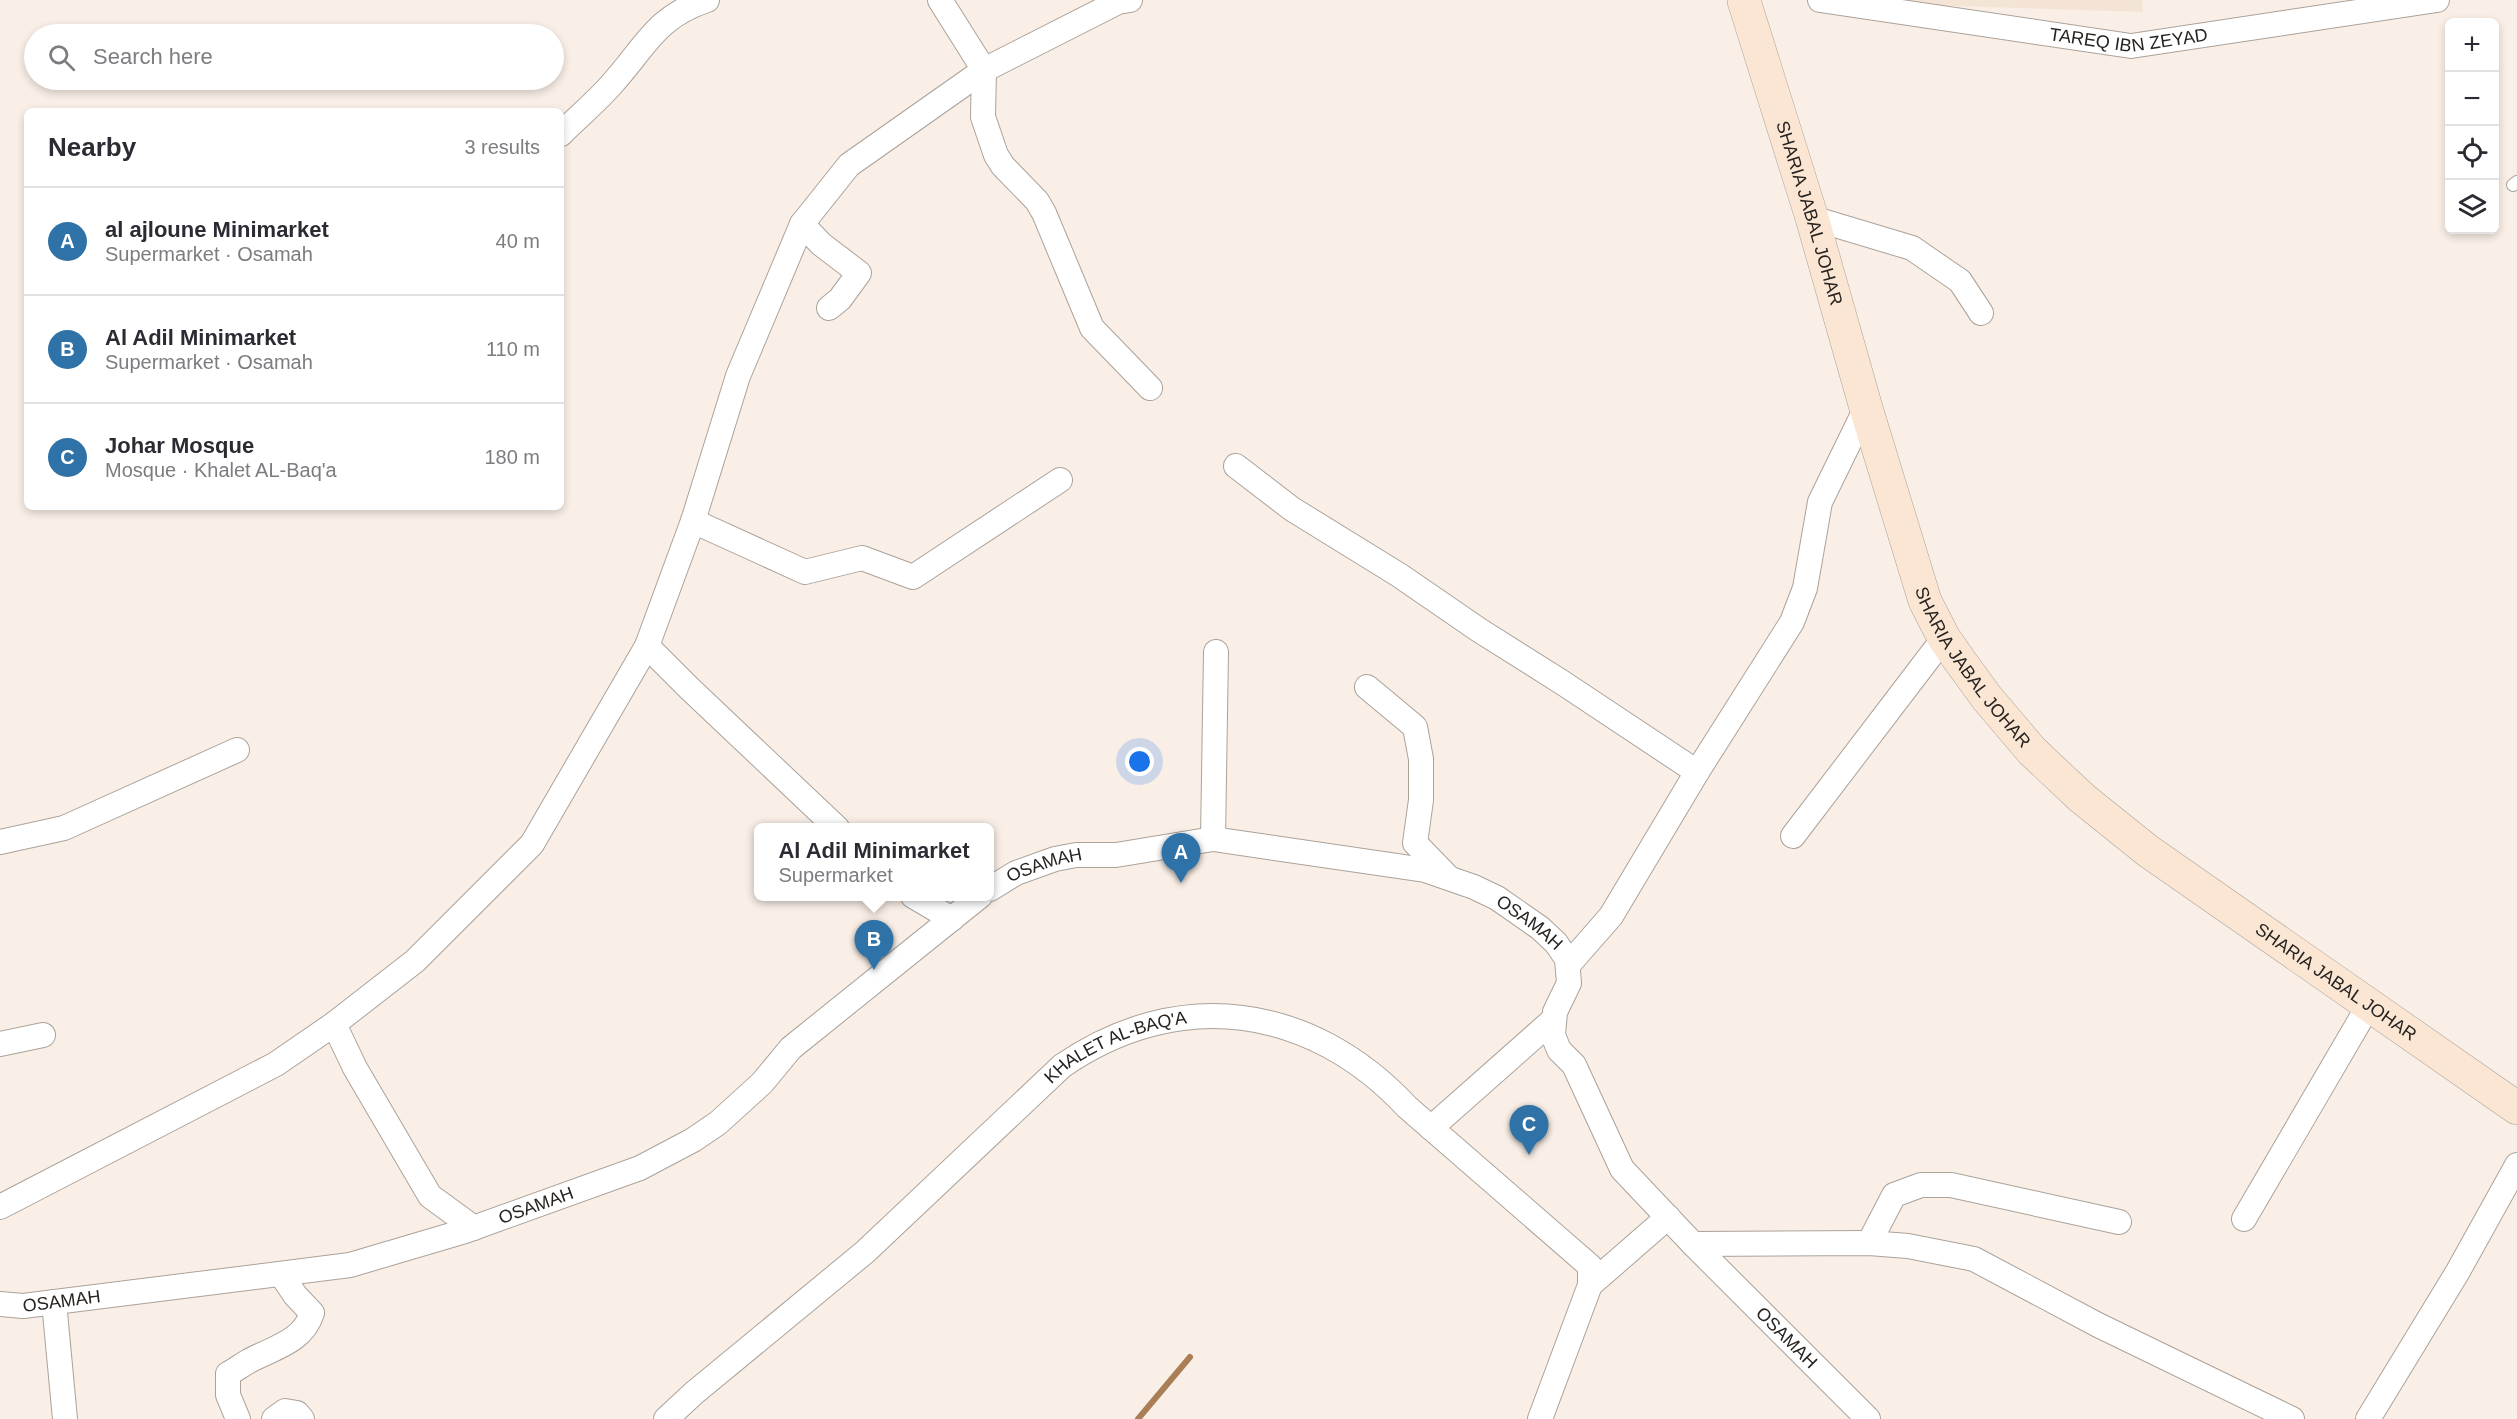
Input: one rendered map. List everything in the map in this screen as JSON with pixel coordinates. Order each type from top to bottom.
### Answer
[{"type":"street","points":[[564,131],[611,85],[660,25],[683,9],[707,0]]},
{"type":"street","points":[[940,0],[984,70],[984,117],[996,155],[1003,166],[1037,201],[1044,213],[1092,328],[1150,388]]},
{"type":"street","points":[[0,1206],[276,1064],[334,1024],[415,961],[532,844],[647,646],[693,521],[738,376],[802,224],[849,165],[984,70],[1118,2],[1130,0]]},
{"type":"street","name":"SHARIA JABAL JOHAR","points":[[1740,0],[1812,218],[1866,408],[1925,601],[1944,638],[1987,698],[2032,751],[2082,798],[2148,851],[2517,1108]]},
{"type":"street","name":"TAREQ IBN ZEYAD","points":[[1820,0],[2131,46],[2437,0]]},
{"type":"street","points":[[1812,218],[1912,248],[1960,281],[1981,313]]},
{"type":"street","points":[[802,224],[821,244],[859,273],[840,299],[829,308]]},
{"type":"street","points":[[1569,964],[1611,916],[1697,772],[1792,622],[1805,588],[1820,502],[1866,408]]},
{"type":"street","points":[[1236,466],[1293,509],[1399,575],[1697,772]]},
{"type":"street","points":[[693,521],[805,572],[862,558],[913,577],[1060,480]]},
{"type":"street","points":[[1793,836],[1944,638]]},
{"type":"street","points":[[647,646],[832,823]]},
{"type":"street","points":[[1213,839],[1216,652]]},
{"type":"street","points":[[1367,687],[1415,727],[1421,759],[1421,800],[1415,843],[1447,876]]},
{"type":"street","points":[[0,842],[63,828],[237,750]]},
{"type":"street","name":"OSAMAH","points":[[994,887],[1016,873],[1055,859],[1076,855],[1116,855],[1213,839],[1399,865],[1447,876],[1474,887],[1520,912],[1556,943],[1569,964],[1567,990],[1553,1020],[1553,1035],[1559,1050],[1574,1065],[1622,1169],[1693,1244],[1868,1419]]},
{"type":"street","points":[[920,901],[952,919]]},
{"type":"street","name":"OSAMAH","points":[[0,1304],[23,1306],[350,1265],[474,1228],[624,1174],[667,1155],[693,1140],[741,1104],[790,1048],[975,901]]},
{"type":"street","points":[[2244,1219],[2369,1005]]},
{"type":"street","name":"KHALET AL-BAQ'A","points":[[666,1419],[694,1393],[865,1252],[1055,1071],[1082,1052],[1127,1030],[1175,1018],[1199,1016],[1249,1018],[1293,1029],[1325,1043],[1361,1065],[1590,1266],[1590,1285]]},
{"type":"street","points":[[1431,1128],[1553,1020]]},
{"type":"street","points":[[334,1024],[355,1068],[430,1196],[474,1228]]},
{"type":"street","points":[[0,1044],[43,1035]]},
{"type":"street","points":[[2368,1419],[2457,1273],[2517,1165]]},
{"type":"street","points":[[1869,1243],[1894,1195],[1921,1185],[1951,1185],[2119,1222]]},
{"type":"street","points":[[1540,1419],[1590,1285],[1668,1217]]},
{"type":"street","points":[[1693,1244],[1869,1243],[1908,1246],[1974,1259],[2098,1325],[2292,1419]]},
{"type":"street","points":[[238,1419],[228,1395],[228,1374],[249,1361],[281,1348],[308,1326],[312,1313],[295,1295],[281,1274]]},
{"type":"street","points":[[54,1302],[65,1419]]},
{"type":"street","points":[[274,1419],[285,1411],[297,1413],[302,1419]]},
{"type":"shaded area","points":[[1884,0],[2142,0],[2143,12],[1922,5]]},
{"type":"waterway","points":[[1138,1419],[1190,1357]]},
{"type":"place","name":"al ajloune Minimarket","points":[[1181,883]]},
{"type":"place","name":"Al Adil Minimarket","points":[[874,970]]},
{"type":"place","name":"Johar Mosque","points":[[1529,1155]]}]
